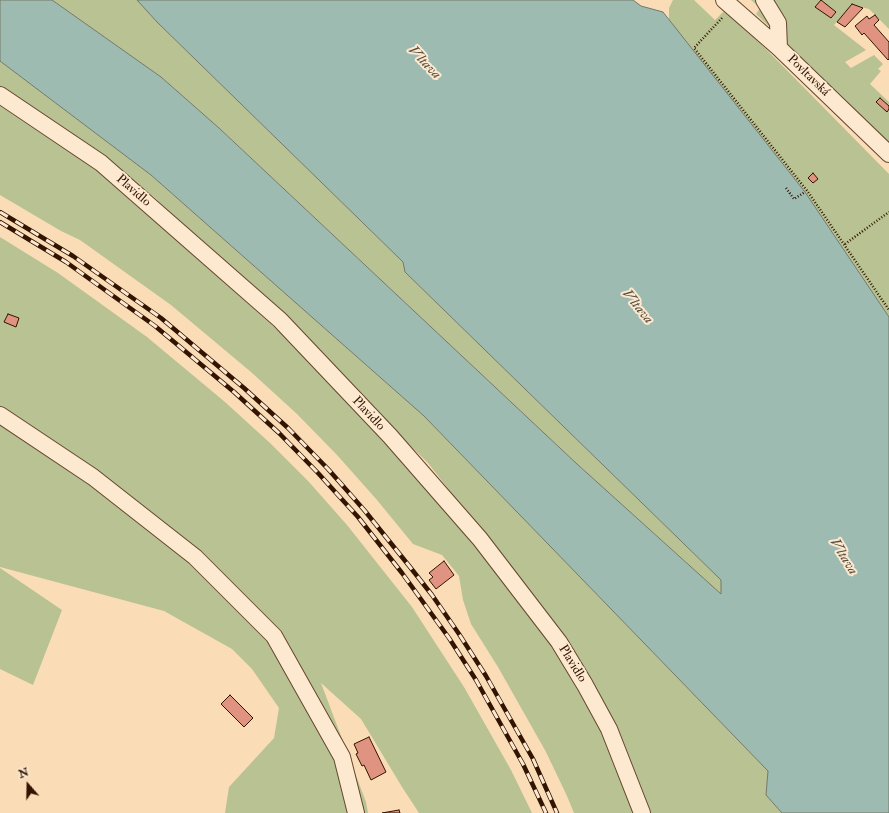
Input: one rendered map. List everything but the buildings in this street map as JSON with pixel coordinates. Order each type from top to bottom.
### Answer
[{"type":"street","points":[[764,0],[778,22],[779,48]]},
{"type":"street","name":"Povltavská","points":[[728,4],[779,48],[889,154]]},
{"type":"street","name":"Plavidlo","points":[[0,95],[102,163],[280,320],[390,436],[480,539],[559,642],[609,729],[642,813]]},
{"type":"street","points":[[0,415],[93,478],[195,557],[274,636],[342,757],[356,813]]},
{"type":"path","points":[[728,4],[694,48],[808,192],[889,310]]},
{"type":"path","points":[[786,188],[794,199],[805,192]]},
{"type":"path","points":[[845,244],[889,212]]},
{"type":"green space","points":[[52,0],[137,0],[157,22],[403,262],[405,272],[721,580],[721,594],[577,464],[219,128],[161,77]]},
{"type":"green space","points":[[673,0],[694,0],[715,20],[725,10],[765,48],[889,174],[889,317],[805,192],[669,20],[669,8]]},
{"type":"green space","points":[[751,0],[889,0],[889,29],[869,9],[852,5],[834,25],[866,50],[845,62],[851,68],[874,55],[883,64],[878,69],[881,71],[870,84],[889,102],[889,145],[848,102],[756,14],[760,8]]},
{"type":"green space","points":[[0,61],[151,175],[424,416],[768,771],[766,795],[782,813],[648,813],[618,733],[576,653],[428,463],[153,196],[0,87]]},
{"type":"green space","points":[[0,101],[93,166],[283,335],[324,374],[464,528],[550,638],[596,713],[638,813],[574,813],[546,752],[498,667],[471,624],[463,600],[459,576],[442,555],[413,544],[337,455],[297,414],[251,372],[171,305],[80,240],[61,231],[0,195]]},
{"type":"green space","points":[[0,237],[58,273],[147,337],[225,402],[270,443],[309,482],[347,525],[412,607],[464,687],[511,770],[532,813],[419,813],[361,719],[321,683],[366,802],[368,813],[225,813],[229,787],[274,738],[279,708],[252,669],[232,649],[164,611],[0,567]]},
{"type":"green space","points":[[0,568],[62,610],[33,685],[0,669]]},
{"type":"water","name":"Vltava","points":[[0,0],[52,0],[161,77],[219,128],[577,464],[721,594],[721,580],[405,272],[403,262],[157,22],[137,0],[633,0],[641,6],[663,12],[805,192],[889,317],[889,813],[782,813],[766,795],[768,771],[424,416],[151,175],[0,61]]},
{"type":"railway","points":[[0,212],[73,256],[161,318],[244,388],[288,428],[328,469],[365,511],[410,567],[432,595],[459,634],[486,676],[533,759],[557,813]]},
{"type":"railway","points":[[0,222],[66,262],[155,326],[234,392],[279,433],[318,473],[358,517],[402,573],[449,638],[476,680],[523,764],[546,813]]}]
